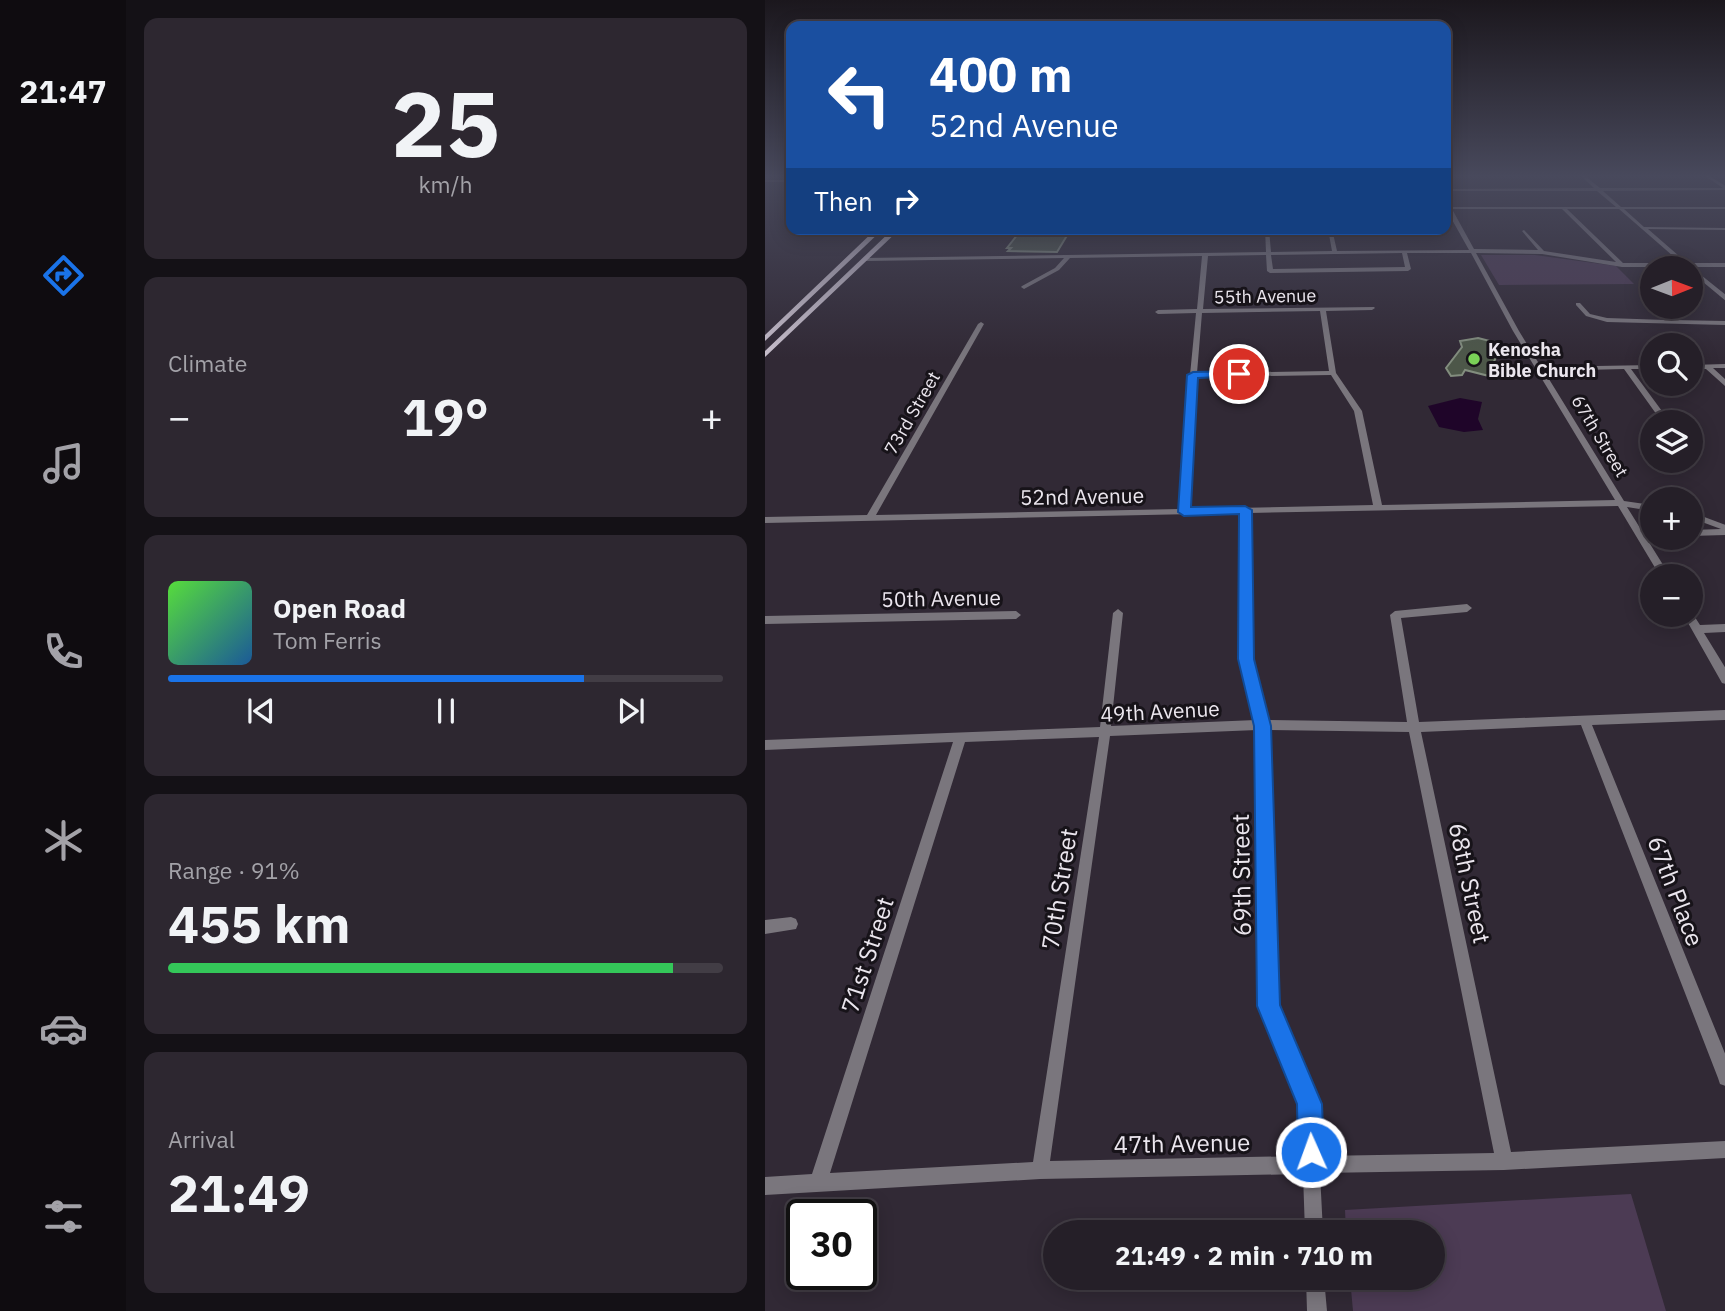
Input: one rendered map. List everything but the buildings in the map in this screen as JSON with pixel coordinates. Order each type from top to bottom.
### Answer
[{"type":"main road","points":[[765,339],[873,237]]},
{"type":"main road","points":[[866,259],[862,255],[876,237]]},
{"type":"main road","points":[[765,355],[889,237]]},
{"type":"main road","points":[[822,300],[848,268],[850,263],[846,261]]},
{"type":"street","points":[[1267,237],[1270,271],[1408,269],[1404,253]]},
{"type":"street","points":[[1332,237],[1335,253]]},
{"type":"street","name":"67th Street","points":[[1464,237],[1657,564]]},
{"type":"street","points":[[1530,237],[1542,252]]},
{"type":"street","points":[[1593,237],[1622,265]]},
{"type":"street","points":[[1655,237],[1676,256]]},
{"type":"street","points":[[866,259],[1472,251],[1542,252],[1640,266]]},
{"type":"street","points":[[1184,512],[1198,311],[1205,256]]},
{"type":"street","points":[[1024,287],[1052,272],[1067,258]]},
{"type":"street","points":[[1703,266],[1725,265]]},
{"type":"street","points":[[1703,279],[1725,299]]},
{"type":"street","points":[[1578,304],[1588,316],[1597,319],[1725,323]]},
{"type":"street","name":"55th Avenue","points":[[1158,312],[1372,308]]},
{"type":"street","points":[[1323,309],[1333,373],[1358,411],[1378,507]]},
{"type":"street","name":"73rd Street","points":[[870,517],[981,324]]},
{"type":"street","points":[[1703,367],[1725,366]]},
{"type":"street","points":[[1540,369],[1640,367]]},
{"type":"street","points":[[1708,367],[1725,385]]},
{"type":"street","points":[[1626,368],[1657,410]]},
{"type":"street","points":[[1193,375],[1333,373]]},
{"type":"street","name":"52nd Avenue","points":[[765,520],[1620,503],[1640,506]]},
{"type":"street","name":"69th Street","points":[[1245,510],[1246,659],[1263,726],[1268,1006],[1309,1104],[1314,1220]]},
{"type":"street","points":[[1703,520],[1725,530]]},
{"type":"street","points":[[1703,532],[1725,530]]},
{"type":"street","name":"68th Street","points":[[1467,608],[1395,615],[1414,727],[1504,1161]]},
{"type":"street","name":"70th Street","points":[[1040,1170],[1105,733],[1118,613]]},
{"type":"street","name":"50th Avenue","points":[[765,620],[1016,615]]},
{"type":"street","points":[[1725,628],[1698,629],[1725,680]]},
{"type":"street","name":"49th Avenue","points":[[765,745],[1263,726],[1414,727],[1725,715]]},
{"type":"street","name":"67th Place","points":[[1585,721],[1725,1078]]},
{"type":"street","name":"71st Street","points":[[817,1184],[960,739]]},
{"type":"street","points":[[765,926],[791,923]]},
{"type":"street","name":"47th Avenue","points":[[765,1186],[1040,1170],[1504,1161],[1725,1149]]},
{"type":"street","points":[[1316,1290],[1317,1311]]},
{"type":"shaded area","points":[[1481,255],[1535,255],[1616,266],[1634,284],[1499,285]]},
{"type":"shaded area","points":[[1460,398],[1482,402],[1478,419],[1483,430],[1464,432],[1439,427],[1428,406]]},
{"type":"shaded area","points":[[1631,1194],[1666,1311],[1353,1311],[1351,1290],[1445,1290],[1445,1220],[1345,1220],[1345,1210]]},
{"type":"place","name":"Kenosha Bible Church","points":[[1474,359]]},
{"type":"route","points":[[1239,374],[1193,375],[1184,512],[1245,510],[1246,659],[1263,726],[1268,1006],[1309,1104],[1311,1152]]}]
